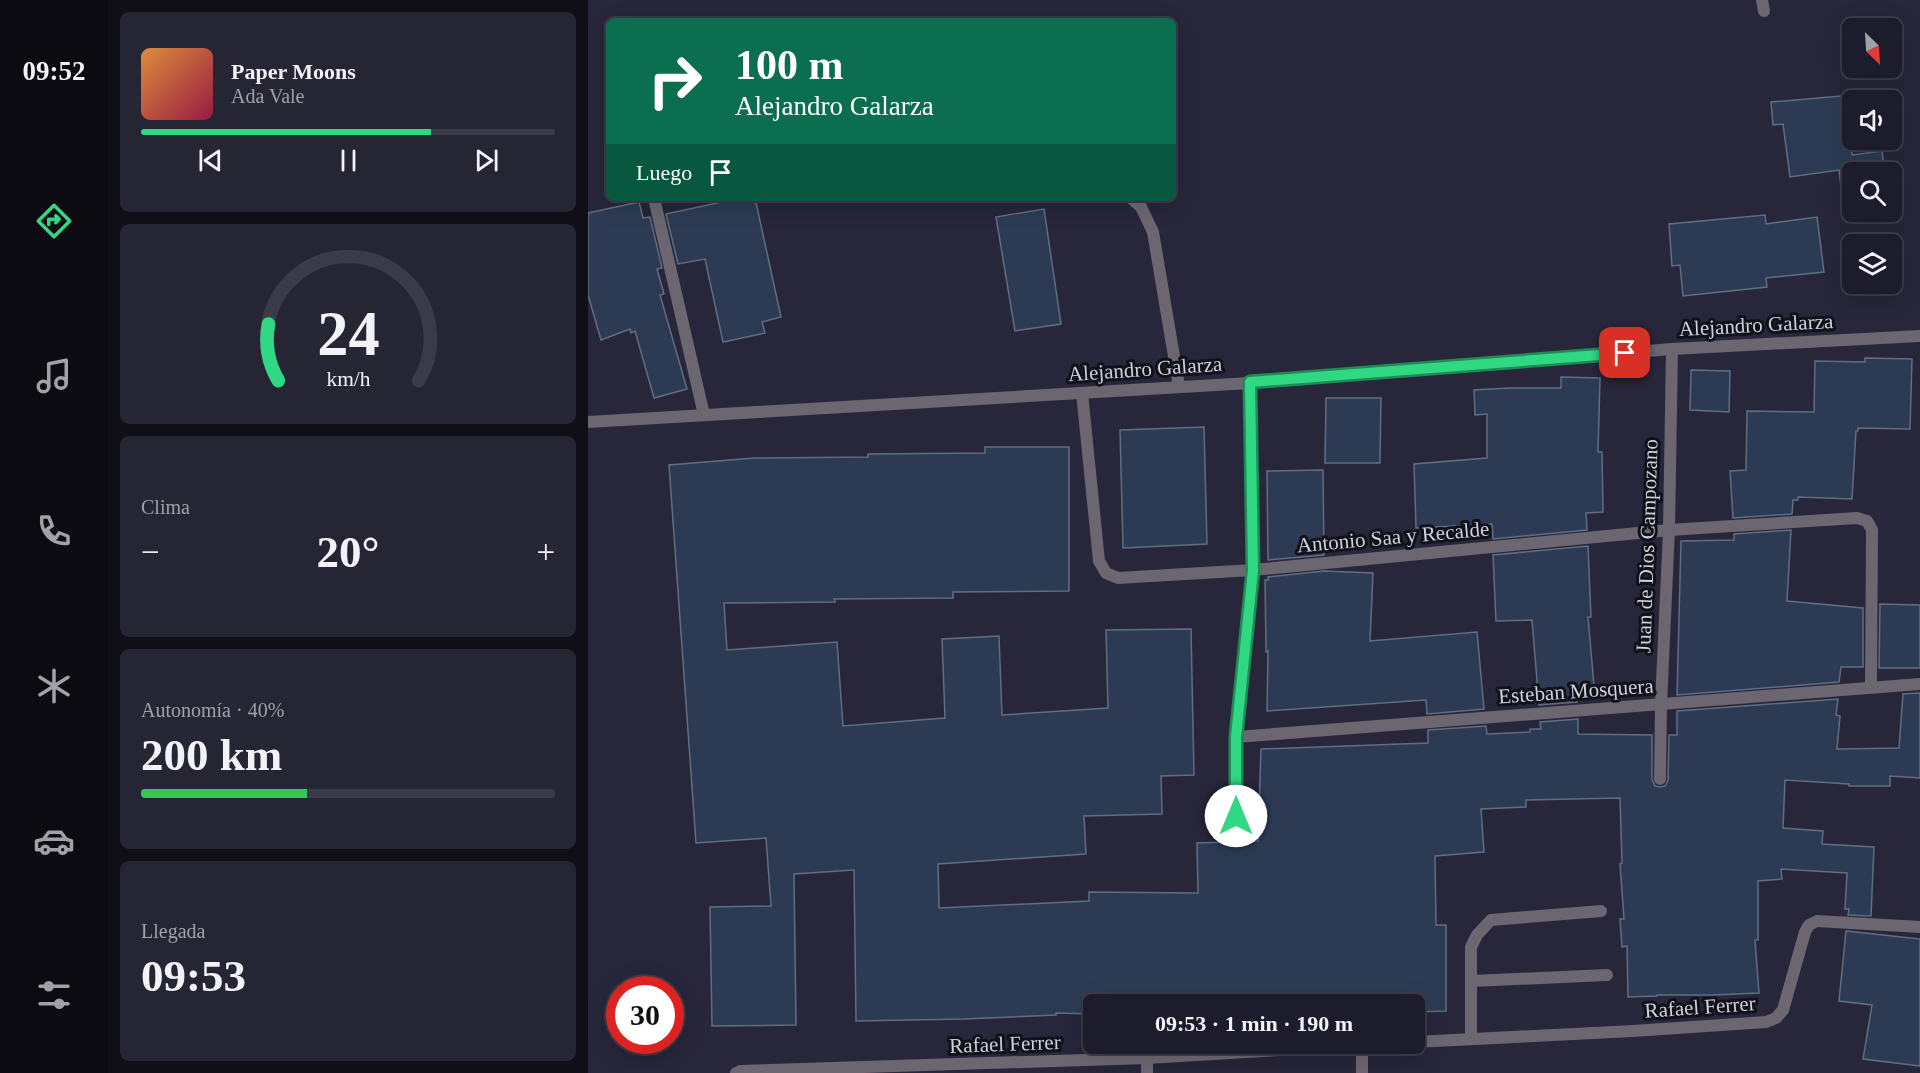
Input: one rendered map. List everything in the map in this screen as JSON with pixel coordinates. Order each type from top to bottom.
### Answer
[{"type":"street","points":[[655,201],[704,415]]},
{"type":"street","points":[[1134,201],[1141,207],[1153,232],[1179,386]]},
{"type":"street","name":"Alejandro Galarza","points":[[588,422],[1082,393],[1672,350],[1920,336]]},
{"type":"street","name":"Juan de Dios Campozano","points":[[1660,779],[1669,530],[1672,350]]},
{"type":"street","points":[[1236,816],[1236,737],[1253,570],[1250,382]]},
{"type":"street","name":"Antonio Saa y Recalde","points":[[1082,393],[1099,561],[1106,573],[1119,578],[1253,570],[1669,530],[1857,518],[1866,520],[1872,530],[1871,687]]},
{"type":"street","name":"Esteban Mosquera","points":[[1236,737],[1920,684]]},
{"type":"street","points":[[1471,1039],[1471,947],[1477,935],[1491,920],[1601,911]]},
{"type":"street","name":"Rafael Ferrer","points":[[1425,1041],[1767,1022],[1783,1010],[1809,925],[1817,921],[1920,927]]},
{"type":"street","points":[[1472,981],[1607,975]]},
{"type":"street","name":"Rafael Ferrer","points":[[738,1072],[927,1070],[1224,1054]]},
{"type":"street","points":[[1362,1054],[1362,1073]]},
{"type":"street","points":[[1147,1059],[1147,1073]]},
{"type":"building","points":[[1842,96],[1842,150],[1852,150],[1852,155],[1882,151],[1884,162],[1842,162],[1842,194],[1839,170],[1790,177],[1783,124],[1773,125],[1771,102]]},
{"type":"building","points":[[716,201],[756,201],[781,317],[762,322],[765,333],[723,342],[705,259],[678,264],[666,214],[717,203]]},
{"type":"building","points":[[639,202],[643,218],[650,217],[662,268],[657,269],[664,294],[660,295],[687,389],[654,398],[635,331],[631,333],[630,329],[601,340],[588,295],[588,213]]},
{"type":"building","points":[[1044,209],[1061,324],[1015,331],[996,217]]},
{"type":"building","points":[[1765,215],[1766,224],[1817,217],[1824,272],[1766,278],[1767,287],[1683,296],[1680,265],[1672,266],[1669,224]]},
{"type":"building","points":[[1865,358],[1912,359],[1910,429],[1858,428],[1852,499],[1798,497],[1798,500],[1793,500],[1792,514],[1733,518],[1730,471],[1746,470],[1747,411],[1814,412],[1815,361],[1865,362]]},
{"type":"building","points":[[1691,370],[1730,371],[1729,412],[1690,410]]},
{"type":"building","points":[[1561,377],[1600,378],[1598,452],[1602,452],[1603,512],[1586,513],[1587,530],[1493,539],[1492,524],[1416,528],[1414,464],[1487,458],[1487,414],[1475,415],[1474,390],[1561,388]]},
{"type":"building","points":[[1326,398],[1381,398],[1380,463],[1325,463]]},
{"type":"building","points":[[1204,427],[1207,544],[1123,548],[1120,430]]},
{"type":"building","points":[[985,447],[1069,447],[1069,591],[953,592],[953,598],[724,603],[727,650],[837,642],[843,726],[945,718],[942,639],[999,636],[1002,715],[1108,708],[1106,630],[1191,629],[1194,775],[1161,776],[1162,814],[1084,816],[1086,854],[938,864],[939,908],[1089,901],[1089,892],[1198,893],[1197,843],[1258,841],[1261,749],[1428,743],[1428,730],[1486,726],[1487,734],[1530,732],[1530,729],[1541,729],[1540,722],[1578,719],[1578,734],[1652,735],[1652,779],[1655,786],[1660,787],[1665,786],[1668,780],[1669,735],[1677,735],[1677,711],[1838,699],[1836,715],[1840,716],[1837,749],[1899,748],[1903,694],[1920,693],[1920,778],[1890,776],[1890,786],[1849,786],[1849,784],[1785,780],[1783,828],[1823,831],[1822,844],[1874,847],[1871,916],[1848,915],[1849,909],[1845,909],[1847,873],[1781,869],[1782,879],[1758,881],[1758,940],[1755,940],[1759,993],[1628,997],[1627,946],[1622,947],[1620,919],[1624,919],[1620,864],[1622,863],[1620,798],[1526,800],[1526,807],[1481,809],[1484,852],[1435,856],[1436,925],[1446,925],[1446,1011],[1425,1012],[1425,994],[1083,994],[1083,1014],[856,1021],[854,870],[794,874],[796,1025],[712,1026],[710,907],[771,906],[766,838],[696,843],[669,465],[754,458],[985,453]]},
{"type":"building","points":[[1323,470],[1324,555],[1268,560],[1267,471]]},
{"type":"building","points":[[1791,530],[1787,601],[1863,608],[1863,667],[1841,667],[1839,682],[1677,695],[1681,541],[1734,540],[1734,534]]},
{"type":"building","points":[[1588,546],[1591,617],[1588,617],[1594,686],[1577,688],[1577,702],[1539,705],[1532,620],[1496,621],[1493,555]]},
{"type":"building","points":[[1324,571],[1373,573],[1370,641],[1477,632],[1484,709],[1427,714],[1426,700],[1267,711],[1268,651],[1266,652],[1265,580],[1268,580],[1268,577]]},
{"type":"building","points":[[1880,604],[1920,605],[1920,668],[1879,668]]},
{"type":"building","points":[[1846,931],[1920,939],[1920,1066],[1863,1059],[1872,1005],[1839,1001]]},
{"type":"route","points":[[1236,816],[1236,737],[1253,570],[1250,382],[1625,353]]}]
